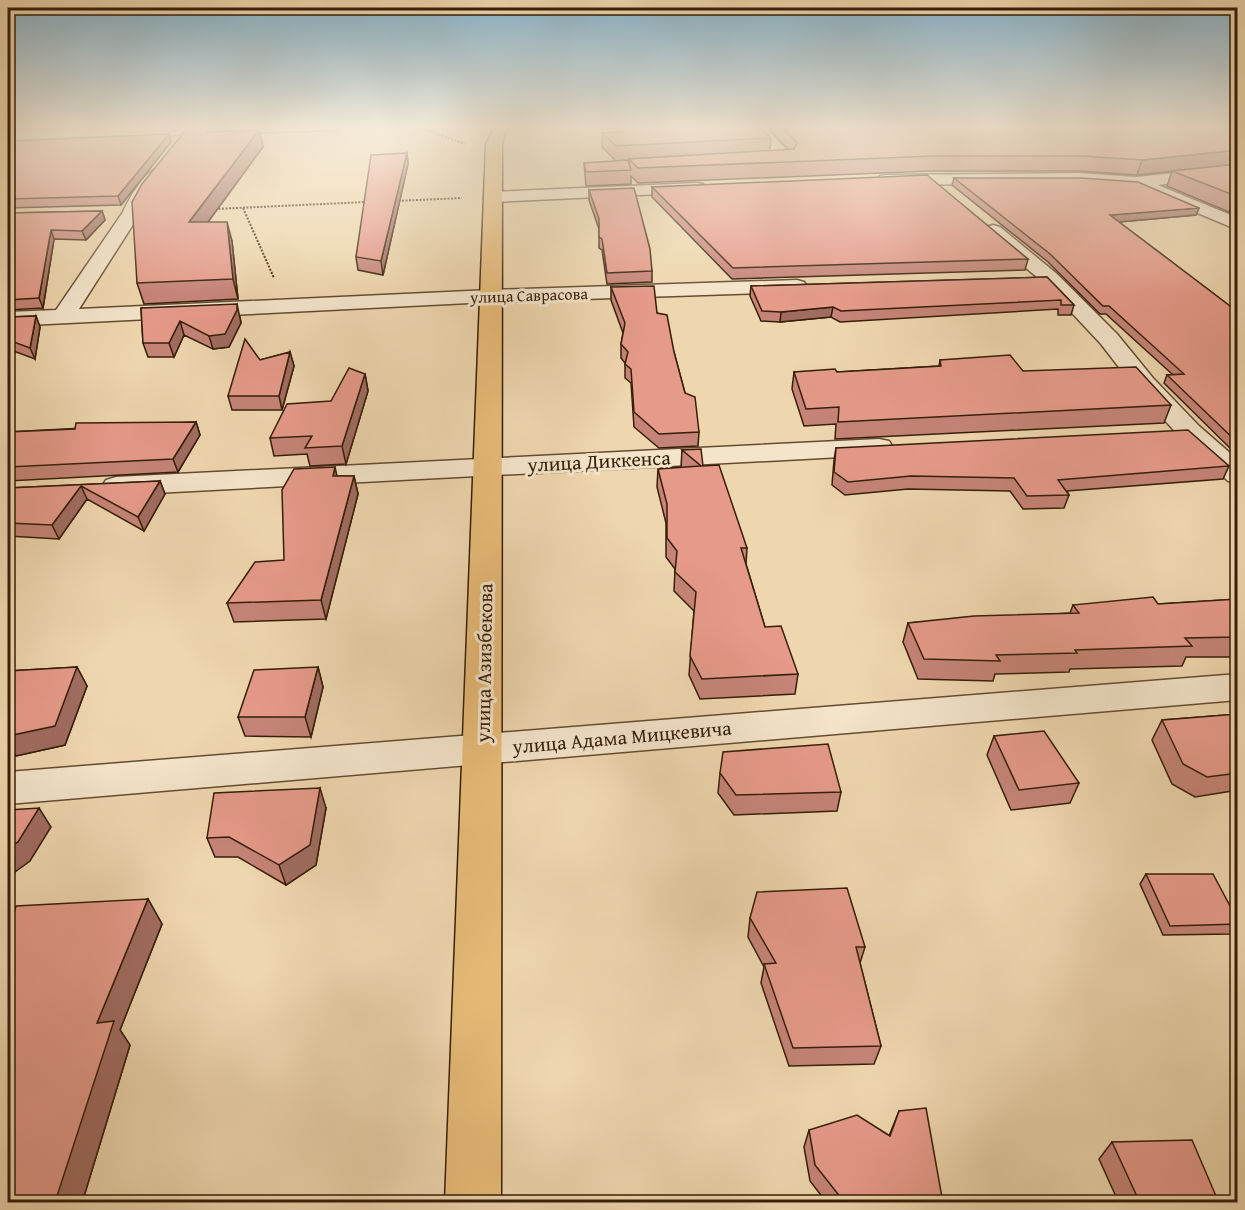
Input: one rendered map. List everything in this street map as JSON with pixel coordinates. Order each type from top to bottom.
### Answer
[{"type":"main road","name":"улица Азизбекова","points":[[473,1203],[490,296],[497,182]]},
{"type":"street","points":[[63,316],[151,182]]},
{"type":"street","points":[[518,182],[718,187]]},
{"type":"street","points":[[935,182],[957,200]]},
{"type":"street","points":[[1138,182],[1238,225]]},
{"type":"street","points":[[110,213],[132,212]]},
{"type":"street","points":[[974,215],[1050,278],[1109,339],[1144,383],[1190,432],[1238,475]]},
{"type":"street","points":[[1015,279],[1050,278]]},
{"type":"street","name":"улица Саврасова","points":[[8,319],[490,296],[812,286]]},
{"type":"street","points":[[1154,433],[1190,432]]},
{"type":"street","name":"улица Диккенса","points":[[89,488],[904,446]]},
{"type":"street","name":"улица Адама Мицкевича","points":[[8,788],[1238,687]]},
{"type":"path","points":[[393,201],[494,182]]},
{"type":"path","points":[[210,209],[370,202]]},
{"type":"path","points":[[243,208],[287,306]]},
{"type":"building","points":[[8,182],[129,182],[118,196],[8,199]]},
{"type":"building","points":[[219,182],[189,222],[227,222],[233,279],[137,283],[132,202],[142,184]]},
{"type":"building","points":[[367,182],[400,182],[381,261],[356,257]]},
{"type":"building","points":[[756,182],[936,182],[1028,259],[733,268],[652,187]]},
{"type":"building","points":[[960,182],[1139,182],[1199,208],[1110,215],[1238,312],[1238,443],[1167,375],[1184,374],[1109,306],[1103,306],[1050,254]]},
{"type":"building","points":[[1201,182],[1238,182],[1238,196]]},
{"type":"building","points":[[634,188],[650,249],[652,271],[607,273],[602,239],[599,237],[599,219],[589,190]]},
{"type":"building","points":[[102,211],[82,231],[51,230],[39,298],[8,300],[8,213]]},
{"type":"building","points":[[1047,277],[1074,305],[1061,305],[1061,300],[841,311],[833,307],[781,312],[762,311],[751,286]]},
{"type":"building","points":[[654,286],[657,313],[667,315],[685,393],[695,397],[699,432],[659,434],[634,412],[631,369],[625,364],[628,352],[621,344],[625,323],[611,287]]},
{"type":"building","points":[[237,304],[237,310],[225,334],[209,336],[180,321],[169,343],[143,343],[141,308]]},
{"type":"building","points":[[36,316],[30,348],[8,340],[8,317]]},
{"type":"building","points":[[245,339],[260,360],[290,352],[279,396],[228,396]]},
{"type":"building","points":[[1010,355],[1023,371],[1136,367],[1171,405],[838,422],[839,407],[806,409],[794,372],[941,366],[940,360]]},
{"type":"building","points":[[349,368],[365,374],[342,446],[305,448],[312,436],[270,438],[287,404],[331,401]]},
{"type":"building","points":[[196,422],[173,459],[8,467],[8,432],[75,429],[76,423]]},
{"type":"building","points":[[1188,430],[1229,466],[1058,480],[1069,495],[1027,496],[1014,478],[911,476],[848,482],[834,472],[836,448]]},
{"type":"building","points":[[701,449],[703,466],[719,465],[747,548],[741,548],[765,627],[781,626],[798,674],[702,679],[690,656],[696,592],[675,572],[677,551],[667,538],[667,504],[658,469],[701,466],[682,450]]},
{"type":"building","points":[[335,467],[333,476],[354,476],[321,600],[227,603],[255,562],[284,560],[282,490],[294,469]]},
{"type":"building","points":[[160,481],[138,517],[81,486],[52,525],[8,523],[8,488]]},
{"type":"building","points":[[1153,597],[1158,604],[1238,599],[1238,637],[1185,638],[1192,646],[996,655],[1000,661],[924,659],[908,623],[974,616],[1079,613],[1073,605]]},
{"type":"building","points":[[77,667],[55,726],[8,736],[8,671]]},
{"type":"building","points":[[318,667],[305,717],[238,717],[254,670]]},
{"type":"building","points":[[1238,714],[1238,773],[1207,777],[1183,764],[1162,720]]},
{"type":"building","points":[[1044,731],[1079,783],[1019,790],[994,736]]},
{"type":"building","points":[[828,744],[841,792],[736,795],[720,773],[723,752]]},
{"type":"building","points":[[320,788],[310,845],[279,865],[229,837],[207,838],[214,793]]},
{"type":"building","points":[[39,808],[18,842],[8,848],[8,810]]},
{"type":"building","points":[[1146,874],[1213,874],[1238,924],[1170,926]]},
{"type":"building","points":[[847,888],[865,947],[856,947],[881,1046],[793,1048],[764,964],[776,963],[750,918],[757,892]]},
{"type":"building","points":[[148,899],[97,1023],[114,1021],[57,1196],[8,1198],[8,933],[16,906]]},
{"type":"building","points":[[926,1108],[943,1203],[845,1203],[815,1165],[809,1130],[857,1115],[890,1136],[899,1111]]},
{"type":"building","points":[[1192,1140],[1219,1203],[1140,1203],[1112,1142]]}]
